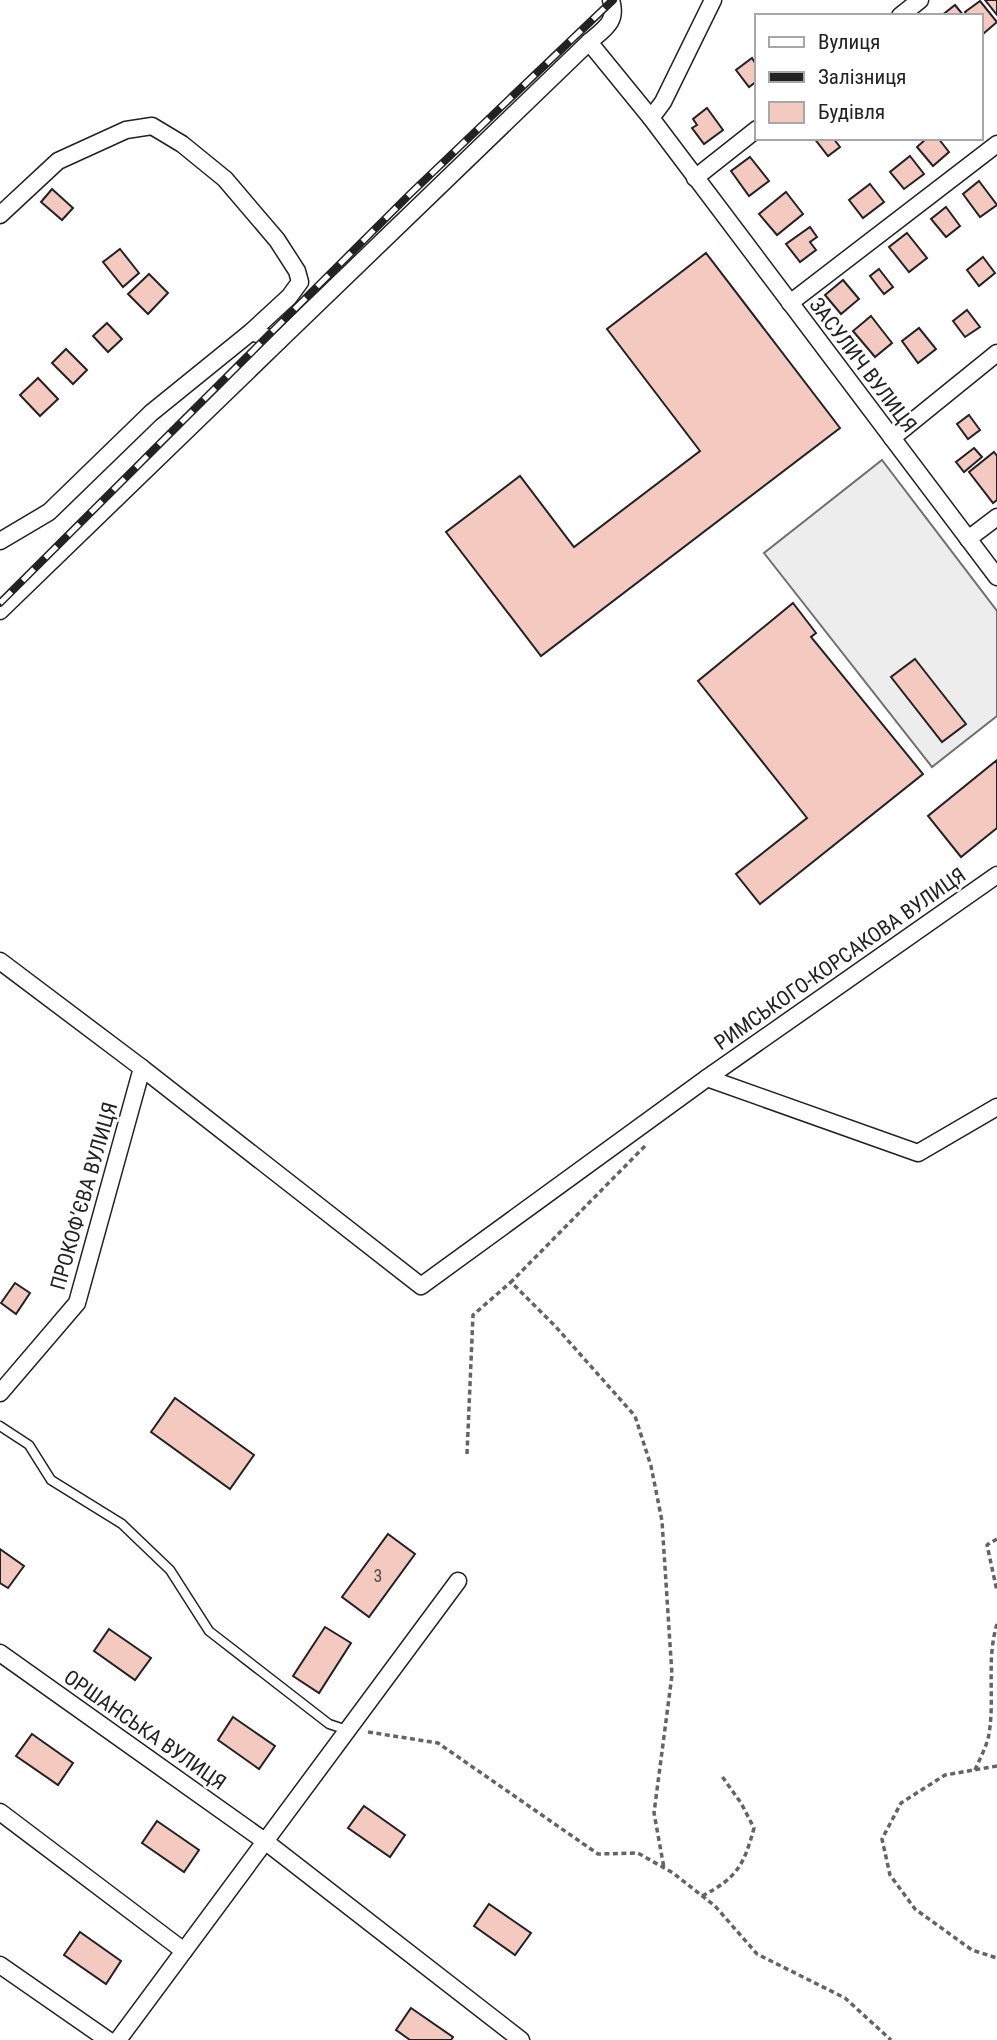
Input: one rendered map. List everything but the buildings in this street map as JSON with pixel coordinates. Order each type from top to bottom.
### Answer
[{"type":"street","points":[[0,611],[610,24],[614,11],[611,0]]},
{"type":"street","points":[[650,118],[663,102],[713,0]]},
{"type":"street","points":[[902,14],[920,0]]},
{"type":"street","name":"ЗАСУЛИЧ ВУЛИЦЯ","points":[[589,42],[650,118],[997,577]]},
{"type":"street","points":[[0,215],[58,161],[126,130],[152,126],[182,144],[225,179],[277,240],[298,271],[300,282],[289,297],[251,332],[152,413],[49,512],[0,541]]},
{"type":"street","points":[[695,178],[755,131]]},
{"type":"street","points":[[790,303],[997,144]]},
{"type":"street","points":[[251,332],[279,341]]},
{"type":"street","points":[[892,438],[997,353]]},
{"type":"street","points":[[968,540],[997,517]]},
{"type":"street","name":"РИМСЬКОГО-КОРСАКОВА ВУЛИЦЯ","points":[[142,1068],[421,1286],[707,1078],[997,875]]},
{"type":"street","points":[[0,961],[142,1068]]},
{"type":"street","name":"ПРОКОФ’ЄВА ВУЛИЦЯ","points":[[0,1393],[77,1303],[142,1068]]},
{"type":"street","name":"РИМСЬКОГО-КОРСАКОВА ВУЛИЦЯ","points":[[707,1078],[918,1153],[997,1107]]},
{"type":"street","points":[[118,2040],[458,1581]]},
{"type":"street","name":"ОРШАНСЬКА ВУЛИЦЯ","points":[[0,1653],[266,1842],[514,2038]]},
{"type":"street","points":[[0,1812],[184,1951]]},
{"type":"street","points":[[0,1965],[108,2040]]},
{"type":"lane","points":[[0,1426],[29,1445],[51,1480],[122,1524],[170,1570],[209,1631],[329,1724],[348,1730]]},
{"type":"path","points":[[467,1454],[473,1315],[512,1282],[651,1140]]},
{"type":"path","points":[[512,1282],[556,1326],[635,1416],[652,1466],[662,1521],[672,1675],[654,1813],[664,1868]]},
{"type":"path","points":[[997,1539],[987,1545],[997,1591]]},
{"type":"path","points":[[975,1770],[989,1736],[989,1665],[997,1624]]},
{"type":"path","points":[[348,1730],[438,1743],[598,1854],[638,1853],[664,1868],[715,1906],[757,1954],[845,1998],[891,2040]]},
{"type":"path","points":[[997,1766],[945,1775],[901,1803],[882,1839],[890,1875],[915,1909],[972,1950],[997,1958]]},
{"type":"path","points":[[702,1896],[724,1885],[746,1858],[754,1828],[741,1803],[721,1775]]},
{"type":"shaded area","points":[[882,460],[997,611],[997,716],[932,767],[764,553]]},
{"type":"railway","points":[[0,603],[409,195],[613,0]]}]
